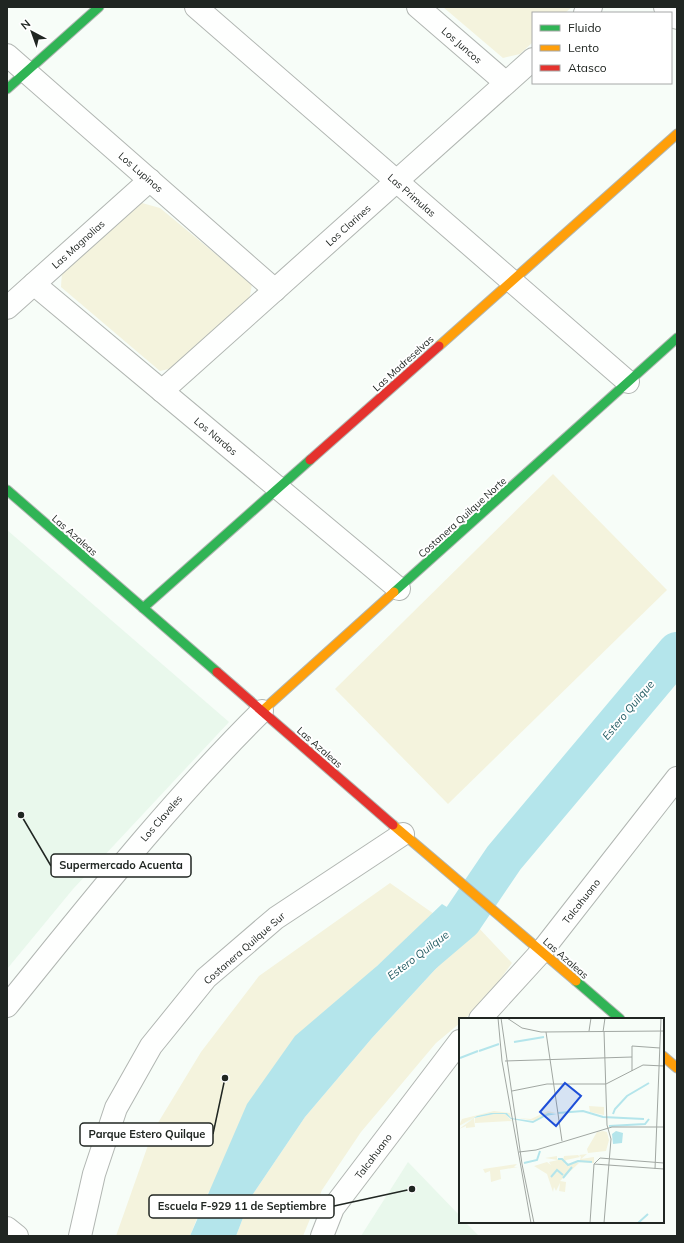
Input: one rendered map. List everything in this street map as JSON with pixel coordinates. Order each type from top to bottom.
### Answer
[{"type":"street","points":[[7,89],[99,7]]},
{"type":"street","name":"Las Primulas","points":[[196,7],[628,382]]},
{"type":"street","name":"Los Juncos","points":[[418,7],[506,83]]},
{"type":"street","name":"Los Lupinos","points":[[7,55],[275,290]]},
{"type":"street","name":"Los Clarines","points":[[162,391],[532,60]]},
{"type":"street","name":"Las Madreselvas","points":[[143,608],[677,134]]},
{"type":"street","name":"Las Magnolias","points":[[7,308],[150,180]]},
{"type":"street","name":"Los Nardos","points":[[34,284],[398,589]]},
{"type":"street","name":"Costanera Quilque Norte","points":[[262,711],[677,338]]},
{"type":"street","name":"Las Azaleas","points":[[7,490],[403,834],[619,1018]]},
{"type":"street","name":"Los Claveles","points":[[7,1006],[150,830],[216,757],[262,711]]},
{"type":"street","name":"Talcahuano","points":[[481,1018],[541,952],[677,778]]},
{"type":"street","name":"Costanera Quilque Sur","points":[[80,1236],[94,1174],[116,1108],[152,1046],[197,989],[206,978],[276,918],[403,834]]},
{"type":"street","name":"Talcahuano","points":[[322,1236],[333,1208],[459,1042]]},
{"type":"street","points":[[664,1057],[677,1068]]},
{"type":"street","points":[[7,1228],[17,1236]]},
{"type":"shaded area","points":[[443,7],[572,7],[566,12],[532,12],[532,43],[520,54],[503,58]]},
{"type":"shaded area","points":[[142,203],[160,208],[252,284],[249,301],[177,367],[160,371],[61,287],[62,272]]},
{"type":"shaded area","points":[[553,474],[667,590],[448,804],[335,689]]},
{"type":"shaded area","points":[[7,530],[229,722],[73,889],[7,969]]},
{"type":"shaded area","points":[[390,883],[434,914],[377,966],[206,1196],[190,1236],[116,1236],[153,1131],[201,1052],[259,976]]},
{"type":"shaded area","points":[[476,925],[512,963],[483,1003],[465,1018],[459,1018],[459,1024],[436,1043],[361,1132],[322,1190],[303,1236],[236,1236],[251,1197],[305,1117],[372,1038]]},
{"type":"shaded area","points":[[408,1162],[459,1215],[459,1223],[466,1223],[479,1236],[361,1236]]},
{"type":"water","points":[[442,904],[476,925],[372,1038],[305,1117],[251,1197],[236,1236],[190,1236],[247,1104],[295,1036],[377,966]]},
{"type":"waterway","name":"Estero Quilque","points":[[422,954],[462,920],[504,858],[677,652]]},
{"type":"traffic: fast","points":[[7,89],[99,7]]},
{"type":"traffic: fast","points":[[394,592],[677,338]]},
{"type":"traffic: fast","points":[[143,608],[310,460]]},
{"type":"traffic: fast","points":[[7,490],[217,672]]},
{"type":"traffic: fast","points":[[576,981],[619,1018]]},
{"type":"traffic: slow","points":[[439,346],[677,134]]},
{"type":"traffic: slow","points":[[262,711],[394,592]]},
{"type":"traffic: slow","points":[[393,825],[576,981]]},
{"type":"traffic: slow","points":[[664,1057],[677,1068]]},
{"type":"traffic: jam","points":[[310,460],[439,346]]},
{"type":"traffic: jam","points":[[217,672],[393,825]]},
{"type":"place","name":"Supermercado Acuenta","points":[[21,815]]},
{"type":"place","name":"Parque Estero Quilque","points":[[225,1078]]},
{"type":"place","name":"Escuela F-929 11 de Septiembre","points":[[412,1189]]}]
